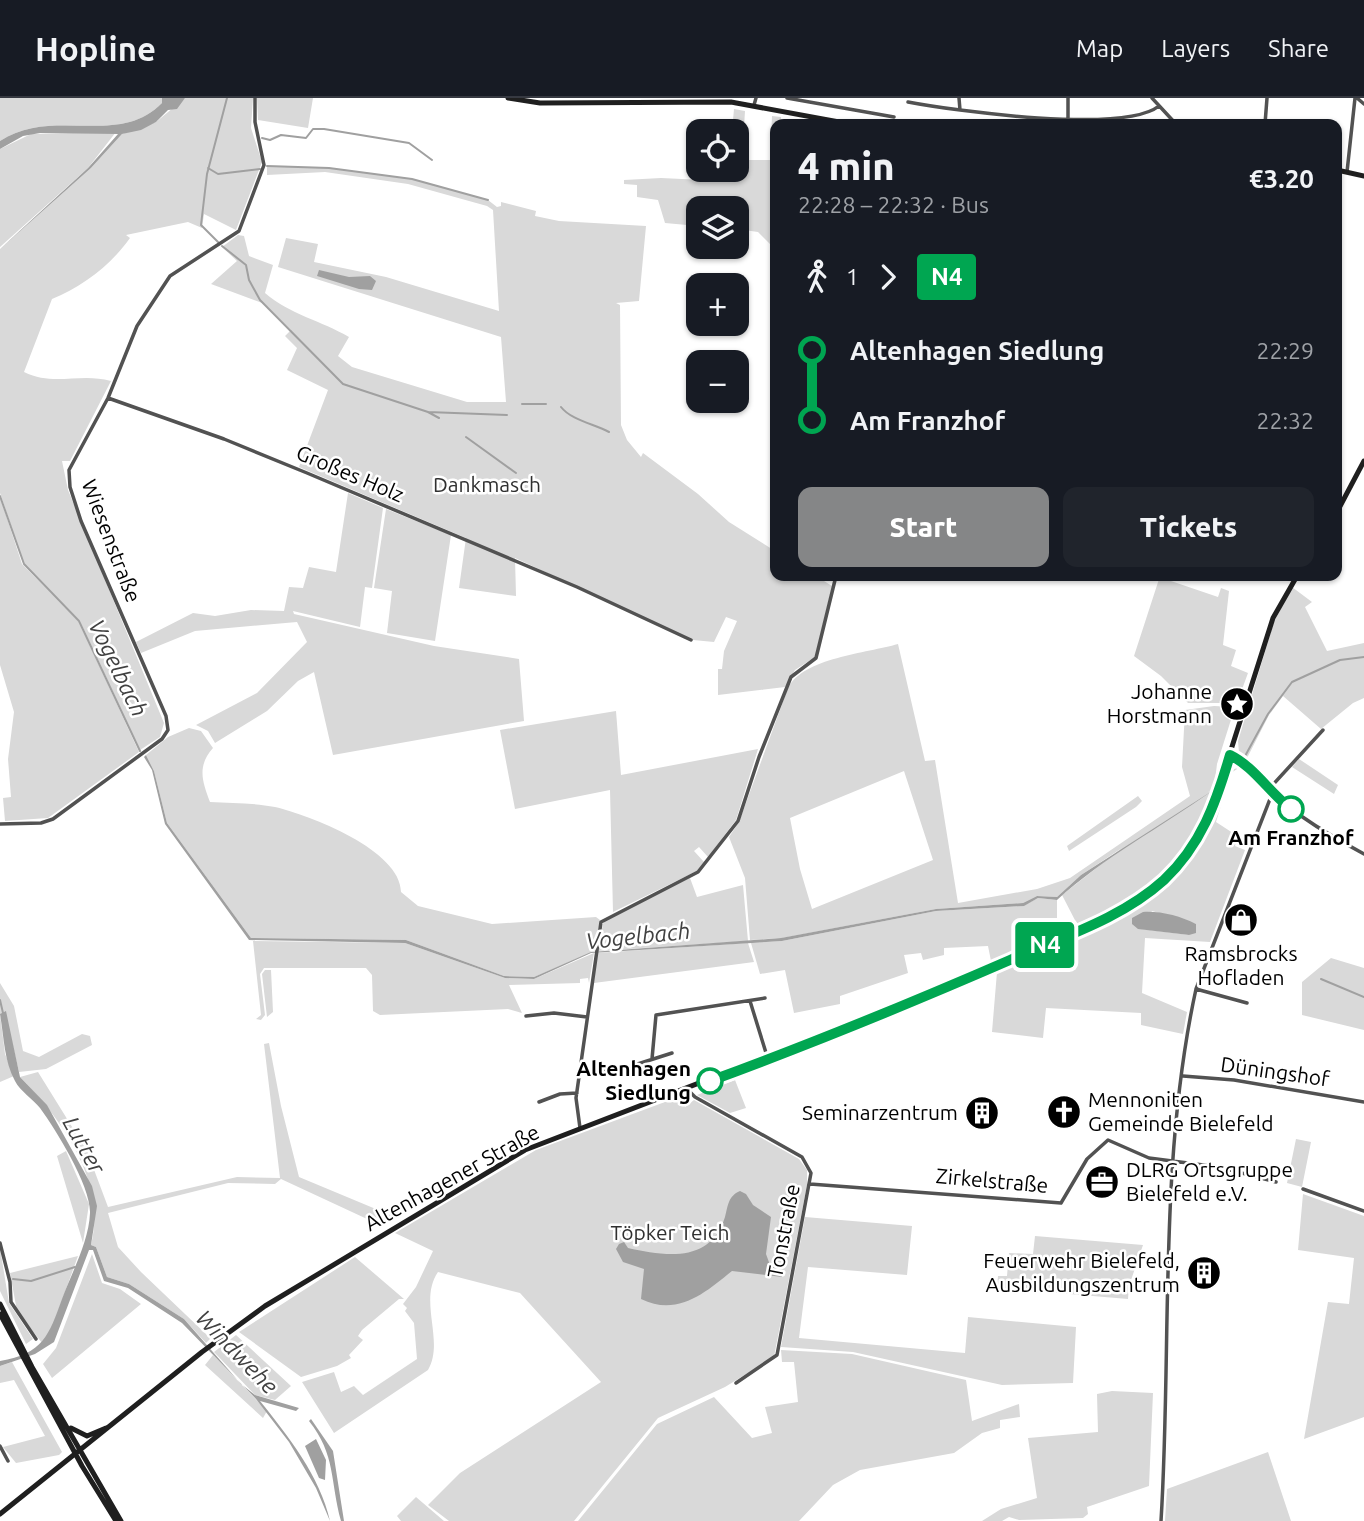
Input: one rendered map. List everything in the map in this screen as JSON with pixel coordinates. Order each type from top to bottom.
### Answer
[{"type":"main road","points":[[508,98],[540,103],[702,100],[755,102],[828,119]]},
{"type":"main road","points":[[1342,171],[1364,176]]},
{"type":"main road","points":[[1342,503],[1364,461]]},
{"type":"main road","name":"Altenhagener Straße","points":[[0,1514],[202,1352],[276,1300],[525,1150],[938,991],[1104,919],[1136,902],[1174,869],[1200,835],[1214,807],[1273,618],[1294,581]]},
{"type":"main road","points":[[0,1304],[75,1455],[118,1521]]},
{"type":"main road","points":[[0,1314],[19,1346]]},
{"type":"main road","points":[[30,1368],[69,1427],[118,1521]]},
{"type":"main road","points":[[69,1427],[87,1436],[112,1426]]},
{"type":"street","name":"Wiesenstraße","points":[[0,824],[41,823],[53,819],[162,739],[167,730],[166,716],[81,521],[70,487],[72,463],[108,398],[138,326],[157,293],[170,276],[239,231],[264,165],[255,122],[255,98]]},
{"type":"street","points":[[787,98],[894,117]]},
{"type":"street","points":[[925,106],[926,98]]},
{"type":"street","points":[[959,98],[960,110]]},
{"type":"street","points":[[1068,98],[1068,117]]},
{"type":"street","points":[[1152,98],[1171,119]]},
{"type":"street","points":[[1266,119],[1268,98]]},
{"type":"street","points":[[1347,172],[1356,98],[1364,104]]},
{"type":"street","points":[[908,102],[960,110],[1068,117],[1138,117],[1159,106]]},
{"type":"street","name":"Großes Holz","points":[[108,398],[296,468],[577,587],[691,640]]},
{"type":"street","points":[[580,1128],[577,1093],[599,927],[604,918],[698,872],[738,821],[759,757],[791,677],[817,658],[835,581]]},
{"type":"street","points":[[1161,1521],[1175,1162],[1182,1076],[1196,989],[1270,792],[1323,730]]},
{"type":"street","points":[[1230,755],[1244,764],[1270,792],[1319,829],[1364,854]]},
{"type":"street","points":[[1196,989],[1247,1003]]},
{"type":"street","points":[[652,1059],[656,1015],[765,998]]},
{"type":"street","points":[[750,1001],[767,1057]]},
{"type":"street","points":[[526,1016],[554,1013],[587,1017]]},
{"type":"street","points":[[580,1071],[613,1071],[672,1053]]},
{"type":"street","name":"Düningshof","points":[[1182,1076],[1234,1080],[1364,1102]]},
{"type":"street","name":"Tonstraße","points":[[687,1089],[695,1097],[802,1157],[809,1168],[810,1184],[777,1355],[736,1383]]},
{"type":"street","points":[[539,1102],[559,1094],[577,1093]]},
{"type":"street","name":"Zirkelstraße","points":[[810,1184],[1057,1203],[1065,1200],[1079,1170],[1105,1141],[1112,1140],[1149,1157],[1175,1162]]},
{"type":"street","points":[[1175,1162],[1238,1171],[1276,1182]]},
{"type":"street","points":[[1303,1189],[1364,1211]]},
{"type":"street","points":[[0,1243],[10,1282],[11,1302],[36,1339]]},
{"type":"street","points":[[0,1446],[8,1461]]},
{"type":"green space","points":[[0,98],[162,98],[162,103],[145,116],[126,123],[41,127],[20,131],[0,141]]},
{"type":"green space","points":[[185,98],[253,98],[251,128],[262,162],[236,230],[204,214],[202,228],[188,222],[126,235],[130,238],[105,266],[74,288],[52,299],[24,372],[46,378],[111,381],[70,461],[62,461],[68,490],[164,723],[160,737],[140,750],[80,621],[24,564],[0,493],[0,249],[91,168],[122,134],[156,122]]},
{"type":"green space","points":[[257,98],[313,98],[308,128],[258,120]]},
{"type":"green space","points":[[734,109],[745,111],[745,119],[733,119]]},
{"type":"green space","points":[[116,132],[88,168],[0,247],[0,149],[31,134]]},
{"type":"green space","points":[[749,160],[770,160],[770,244],[758,232],[749,231],[749,196],[686,196],[686,225],[665,223],[658,200],[637,197],[637,185],[624,184],[624,180],[686,179],[686,182],[749,182]]},
{"type":"green space","name":"Dankmasch","points":[[267,166],[329,168],[411,179],[488,200],[497,207],[501,206],[501,202],[536,211],[535,216],[559,221],[646,226],[639,301],[616,303],[620,305],[621,425],[627,440],[641,457],[643,453],[698,494],[729,522],[770,548],[770,581],[824,581],[832,586],[815,657],[795,670],[785,687],[718,695],[718,669],[722,669],[724,651],[737,621],[726,617],[714,642],[693,640],[515,558],[516,596],[459,588],[466,538],[299,467],[328,390],[287,370],[297,348],[285,336],[291,330],[265,304],[211,284],[237,261],[222,247],[238,235],[244,236],[249,256],[273,265],[265,293],[295,312],[349,337],[338,356],[352,367],[467,402],[506,402],[501,337],[278,267],[286,238],[318,244],[314,262],[386,277],[499,311],[493,210],[408,184],[325,172],[267,175]]},
{"type":"green space","points":[[348,493],[383,508],[372,588],[365,587],[360,627],[293,611],[294,614],[434,646],[519,659],[524,721],[333,755],[314,672],[298,681],[267,711],[215,743],[208,731],[196,725],[257,693],[307,642],[297,622],[195,631],[141,653],[136,642],[193,613],[215,616],[251,610],[284,611],[289,587],[303,588],[309,567],[336,572]]},
{"type":"green space","points":[[0,497],[22,564],[79,622],[139,752],[48,818],[5,821],[3,798],[11,797],[8,759],[14,712],[0,665]]},
{"type":"green space","points":[[386,509],[451,535],[435,641],[387,633],[392,591],[374,588]]},
{"type":"green space","points":[[1158,581],[1171,581],[1218,597],[1221,588],[1229,591],[1223,645],[1236,650],[1231,666],[1248,673],[1237,703],[1188,703],[1161,676],[1134,656]]},
{"type":"green space","points":[[1292,587],[1312,602],[1305,607],[1327,651],[1364,643],[1364,698],[1353,703],[1321,729],[1283,696],[1269,715],[1246,760],[1239,753],[1238,741],[1274,622]]},
{"type":"green space","points":[[898,644],[925,761],[935,760],[958,903],[1037,889],[1070,878],[1190,796],[1182,767],[1185,710],[1214,706],[1235,707],[1217,764],[1214,788],[1208,792],[1214,789],[1208,807],[1179,856],[1137,895],[1078,926],[1062,895],[1122,848],[1081,875],[1057,897],[1037,896],[1023,903],[936,909],[782,938],[750,940],[745,878],[729,837],[739,822],[788,688],[796,678],[821,663]],"holes":[[[904,771],[933,860],[812,909],[800,869],[790,818]]]},
{"type":"green space","points":[[616,711],[621,775],[758,749],[736,820],[708,857],[699,847],[694,851],[704,862],[697,871],[613,912],[610,790],[515,809],[500,730]]},
{"type":"green space","points":[[189,728],[201,731],[213,748],[205,761],[202,774],[210,802],[275,807],[330,826],[370,849],[386,862],[397,877],[401,892],[418,906],[492,924],[596,917],[600,920],[595,951],[534,977],[504,976],[406,940],[251,938],[167,823],[154,771],[146,755],[168,737]]},
{"type":"green space","points":[[1299,759],[1338,785],[1334,794],[1292,767]]},
{"type":"green space","points":[[1240,767],[1231,773],[1216,822],[1239,837],[1235,846],[1245,850],[1210,942],[1145,938],[1142,993],[1187,1012],[1183,1034],[1141,1025],[1141,1013],[1046,1008],[1043,1038],[992,1032],[997,972],[939,997],[942,992],[1117,914],[1165,881],[1185,860],[1202,836],[1229,771]],"holes":[[[1152,911],[1196,924],[1189,935],[1142,929]]]},
{"type":"green space","points":[[1138,796],[1142,801],[1136,807],[1069,851],[1067,846]]},
{"type":"green space","points":[[690,878],[697,897],[743,885],[748,941],[597,951],[604,920]]},
{"type":"green space","points":[[1038,898],[1057,900],[1057,933],[991,961],[988,946],[944,948],[944,955],[923,960],[921,953],[904,955],[908,973],[840,996],[840,1004],[794,1013],[785,970],[760,974],[751,943],[782,941],[936,911],[1023,906]]},
{"type":"green space","points":[[253,941],[405,943],[505,978],[534,979],[594,953],[589,983],[588,978],[580,979],[580,983],[509,985],[522,1013],[508,1009],[380,1015],[373,1011],[372,975],[366,968],[264,968],[260,974],[265,1015],[261,1020],[256,1019],[261,1015]]},
{"type":"green space","points":[[748,943],[754,962],[594,983],[596,953]]},
{"type":"green space","points":[[1331,958],[1364,968],[1364,1030],[1302,1015],[1302,982]]},
{"type":"green space","points":[[265,970],[271,970],[273,1012],[267,1017],[262,974]]},
{"type":"green space","points":[[0,983],[14,1006],[23,1051],[39,1057],[82,1034],[90,1036],[92,1045],[46,1069],[19,1072],[8,1025],[0,1014]]},
{"type":"green space","points":[[0,1014],[5,1054],[14,1076],[0,1082]]},
{"type":"green space","points":[[269,1043],[299,1177],[395,1217],[380,1225],[281,1179],[275,1184],[228,1183],[108,1213],[118,1247],[207,1335],[210,1339],[206,1343],[184,1319],[129,1284],[107,1277],[96,1247],[91,1245],[93,1198],[87,1175],[65,1132],[20,1077],[38,1072],[87,1151],[108,1207],[237,1177],[280,1178],[264,1044]]},
{"type":"green space","points":[[735,1080],[746,1108],[730,1113],[697,1095]]},
{"type":"green space","name":"Töpker Teich","points":[[681,1096],[685,1107],[694,1100],[799,1159],[807,1170],[807,1185],[774,1357],[725,1387],[658,1418],[574,1521],[449,1521],[428,1505],[460,1473],[601,1382],[520,1293],[438,1272],[430,1295],[434,1347],[428,1370],[334,1433],[302,1382],[334,1372],[341,1392],[354,1386],[363,1395],[417,1359],[414,1323],[403,1304],[416,1287],[433,1251],[395,1233],[536,1150]]},
{"type":"green space","points":[[1296,1139],[1311,1142],[1302,1187],[1287,1183]]},
{"type":"green space","points":[[66,1151],[89,1204],[83,1243],[57,1156]]},
{"type":"green space","points":[[1303,1194],[1364,1216],[1364,1417],[1304,1439],[1328,1302],[1349,1304],[1354,1258],[1298,1250]]},
{"type":"green space","points":[[805,1217],[912,1226],[907,1275],[808,1267],[799,1338],[965,1353],[968,1317],[1076,1327],[1073,1383],[1002,1385],[853,1352],[781,1347]]},
{"type":"green space","points":[[1035,1236],[1143,1245],[1129,1286],[1128,1299],[997,1288],[998,1276],[1007,1276],[1009,1253],[1033,1254]]},
{"type":"green space","points":[[0,1248],[9,1303],[33,1339],[26,1344],[0,1291]]},
{"type":"green space","points":[[92,1254],[102,1283],[120,1289],[141,1304],[52,1378],[43,1364],[56,1348]]},
{"type":"green space","points":[[78,1256],[52,1328],[42,1343],[17,1311],[10,1273]]},
{"type":"green space","points":[[355,1257],[404,1299],[399,1299],[362,1330],[358,1336],[363,1340],[349,1355],[351,1358],[337,1366],[301,1377],[239,1332]]},
{"type":"green space","points":[[236,1335],[291,1386],[275,1400],[255,1395],[214,1352]]},
{"type":"green space","points":[[781,1350],[852,1354],[966,1380],[972,1421],[1019,1404],[1020,1417],[1000,1420],[1000,1428],[982,1433],[954,1453],[860,1470],[833,1485],[799,1521],[578,1521],[657,1424],[714,1397],[752,1438],[772,1433],[765,1407],[798,1402],[794,1362],[782,1362]]},
{"type":"green space","points":[[213,1355],[267,1411],[263,1418],[205,1365]]},
{"type":"green space","points":[[12,1362],[62,1452],[59,1455],[16,1463],[3,1447],[45,1436],[14,1380],[0,1383],[0,1366]]},
{"type":"green space","points":[[1112,1391],[1153,1393],[1149,1486],[1087,1507],[1088,1514],[1083,1518],[1019,1520],[1009,1517],[1002,1521],[982,1521],[1001,1509],[1037,1498],[1028,1438],[1098,1432],[1097,1394]]},
{"type":"green space","points":[[1268,1452],[1291,1521],[1165,1521],[1167,1489]]},
{"type":"green space","points":[[416,1497],[444,1521],[401,1521],[397,1516]]},
{"type":"shaded area","points":[[162,98],[185,98],[177,109],[168,110],[156,122],[141,130],[122,134],[91,168],[0,249],[88,168],[118,134],[40,133],[23,136],[0,149],[0,141],[20,131],[41,127],[126,123],[145,116],[162,103]]},
{"type":"shaded area","points":[[319,270],[349,277],[370,276],[376,281],[372,290],[359,289],[317,276]]},
{"type":"shaded area","points":[[146,755],[154,771],[167,823],[251,938],[406,940],[504,976],[534,977],[591,952],[781,938],[936,909],[1023,903],[1037,896],[1057,897],[1081,875],[1212,791],[1113,856],[1057,900],[1038,898],[1024,906],[936,911],[782,941],[591,953],[534,979],[505,978],[405,943],[249,940],[165,824],[152,770],[144,757]]},
{"type":"shaded area","points":[[1143,912],[1163,913],[1184,919],[1196,924],[1196,933],[1189,935],[1138,929],[1132,924],[1132,918]]},
{"type":"shaded area","points":[[6,1011],[20,1077],[47,1105],[92,1186],[97,1206],[91,1245],[96,1247],[107,1277],[129,1284],[184,1319],[237,1380],[182,1323],[128,1288],[104,1281],[93,1250],[89,1250],[54,1342],[35,1354],[0,1366],[0,1361],[35,1348],[48,1333],[83,1245],[90,1213],[85,1188],[63,1144],[40,1108],[20,1088],[11,1073],[0,1014]]},
{"type":"shaded area","points":[[740,1191],[746,1194],[753,1205],[771,1217],[766,1254],[770,1265],[782,1272],[782,1277],[732,1271],[701,1294],[678,1304],[654,1304],[641,1299],[644,1269],[623,1262],[616,1249],[619,1244],[624,1242],[628,1248],[657,1253],[697,1250],[709,1243],[718,1232],[731,1199]]},
{"type":"shaded area","points":[[243,1385],[255,1395],[299,1408],[296,1411],[260,1401],[311,1472],[330,1521],[316,1488],[289,1442]]},
{"type":"shaded area","points":[[311,1419],[333,1451],[344,1521],[341,1521],[328,1457],[318,1433],[309,1421]]},
{"type":"shaded area","points":[[316,1439],[326,1460],[325,1480],[319,1478],[305,1446]]},
{"type":"waterway","points":[[218,242],[201,225],[207,174],[227,98]]},
{"type":"waterway","points":[[262,138],[270,140],[281,135],[306,138],[313,129],[324,129],[409,143],[432,160]]},
{"type":"waterway","points":[[267,166],[329,168],[412,179],[488,200]]},
{"type":"waterway","points":[[208,168],[218,174],[260,169]]},
{"type":"waterway","points":[[222,246],[246,265],[249,280],[260,300],[343,384],[428,412],[507,415]]},
{"type":"waterway","points":[[522,404],[546,404]]},
{"type":"waterway","points":[[561,407],[577,419],[609,432]]},
{"type":"waterway","points":[[428,412],[439,418]]},
{"type":"waterway","points":[[466,437],[516,473]]},
{"type":"waterway","name":"Vogelbach","points":[[0,496],[24,564],[79,621],[140,751]]},
{"type":"waterway","name":"Vogelbach","points":[[1244,758],[1268,714],[1292,682],[1340,660],[1364,657]]},
{"type":"waterway","points":[[1321,979],[1364,997]]},
{"type":"waterway","name":"Lutter","points":[[0,1000],[3,1013]]},
{"type":"waterway","points":[[13,1279],[31,1281],[75,1267]]},
{"type":"bus line","name":"N4","points":[[710,1081],[938,991],[1104,919],[1130,905],[1163,880],[1191,848],[1208,822],[1230,755],[1244,764],[1272,794],[1291,809]]},
{"type":"place","name":"Johanne Horstmann","points":[[1237,704]]},
{"type":"place","name":"Am Franzhof","points":[[1291,809]]},
{"type":"place","name":"Ramsbrocks Hofladen","points":[[1241,920]]},
{"type":"place","name":"Altenhagen Siedlung","points":[[710,1081]]},
{"type":"place","name":"Mennoniten Gemeinde Bielefeld","points":[[1064,1112]]},
{"type":"place","name":"Seminarzentrum","points":[[982,1113]]},
{"type":"place","name":"DLRG Ortsgruppe Bielefeld e.V.","points":[[1102,1182]]},
{"type":"place","name":"Feuerwehr Bielefeld, Ausbildungszentrum","points":[[1204,1273]]},
{"type":"water label","name":"Windwehe","points":[[237,1352]]}]
